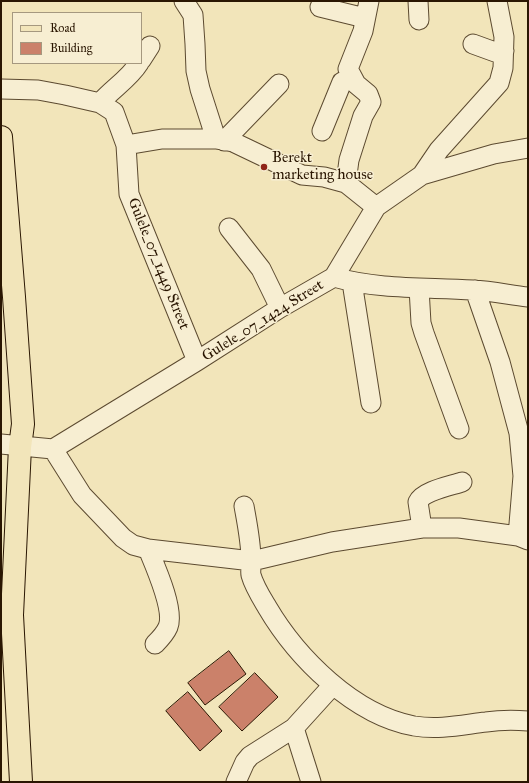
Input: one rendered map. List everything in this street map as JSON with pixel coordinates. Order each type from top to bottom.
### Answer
[{"type":"main road","points":[[1,137],[14,297],[22,424],[11,446],[7,614],[21,782]]},
{"type":"street","points":[[184,1],[193,15],[196,71],[200,89],[220,140]]},
{"type":"street","points":[[418,1],[419,20]]},
{"type":"street","points":[[422,175],[439,150],[499,83],[503,68],[504,37],[497,1]]},
{"type":"street","points":[[320,7],[367,10],[363,31],[322,131]]},
{"type":"street","points":[[474,44],[495,52],[504,51]]},
{"type":"street","points":[[100,103],[108,93],[123,83],[138,64]]},
{"type":"street","points":[[343,82],[368,94],[371,102],[363,116],[349,160],[346,183]]},
{"type":"street","points":[[220,140],[279,84]]},
{"type":"street","name":"Gulele_07_1449 Street","points":[[1,89],[38,90],[65,94],[100,103],[114,112],[126,145],[130,194],[197,361]]},
{"type":"street","points":[[126,145],[162,139],[220,140],[233,142],[302,175],[324,177],[346,183],[376,207]]},
{"type":"street","points":[[334,277],[376,207],[422,175],[494,154],[528,148]]},
{"type":"street","points":[[229,228],[261,269],[280,308]]},
{"type":"street","name":"Gulele_07_1424 Street","points":[[53,449],[197,361],[280,308],[334,277],[352,282],[419,288],[475,290],[528,297]]},
{"type":"street","points":[[352,282],[371,403]]},
{"type":"street","points":[[419,288],[421,323],[459,429]]},
{"type":"street","points":[[11,446],[53,449],[82,495],[123,538],[133,545],[148,549],[252,561],[332,542],[422,528],[459,528],[523,538],[523,476],[519,433],[500,362],[475,290]]},
{"type":"street","points":[[422,528],[418,502],[420,498],[426,494],[462,482]]},
{"type":"street","points":[[244,506],[252,561],[251,575],[258,591],[277,624],[300,653],[333,685],[368,709],[383,717],[414,726],[437,728],[486,722],[528,721]]},
{"type":"street","points":[[148,549],[169,606],[169,625],[164,634],[155,644]]},
{"type":"street","points":[[236,782],[250,756],[294,728],[333,685]]},
{"type":"street","points":[[294,728],[311,782]]},
{"type":"building","points":[[229,651],[246,674],[205,705],[188,683]]},
{"type":"building","points":[[255,673],[278,697],[242,731],[219,707]]},
{"type":"building","points":[[188,692],[222,731],[200,751],[166,711]]},
{"type":"place","name":"Berekt marketing house","points":[[264,167]]}]
